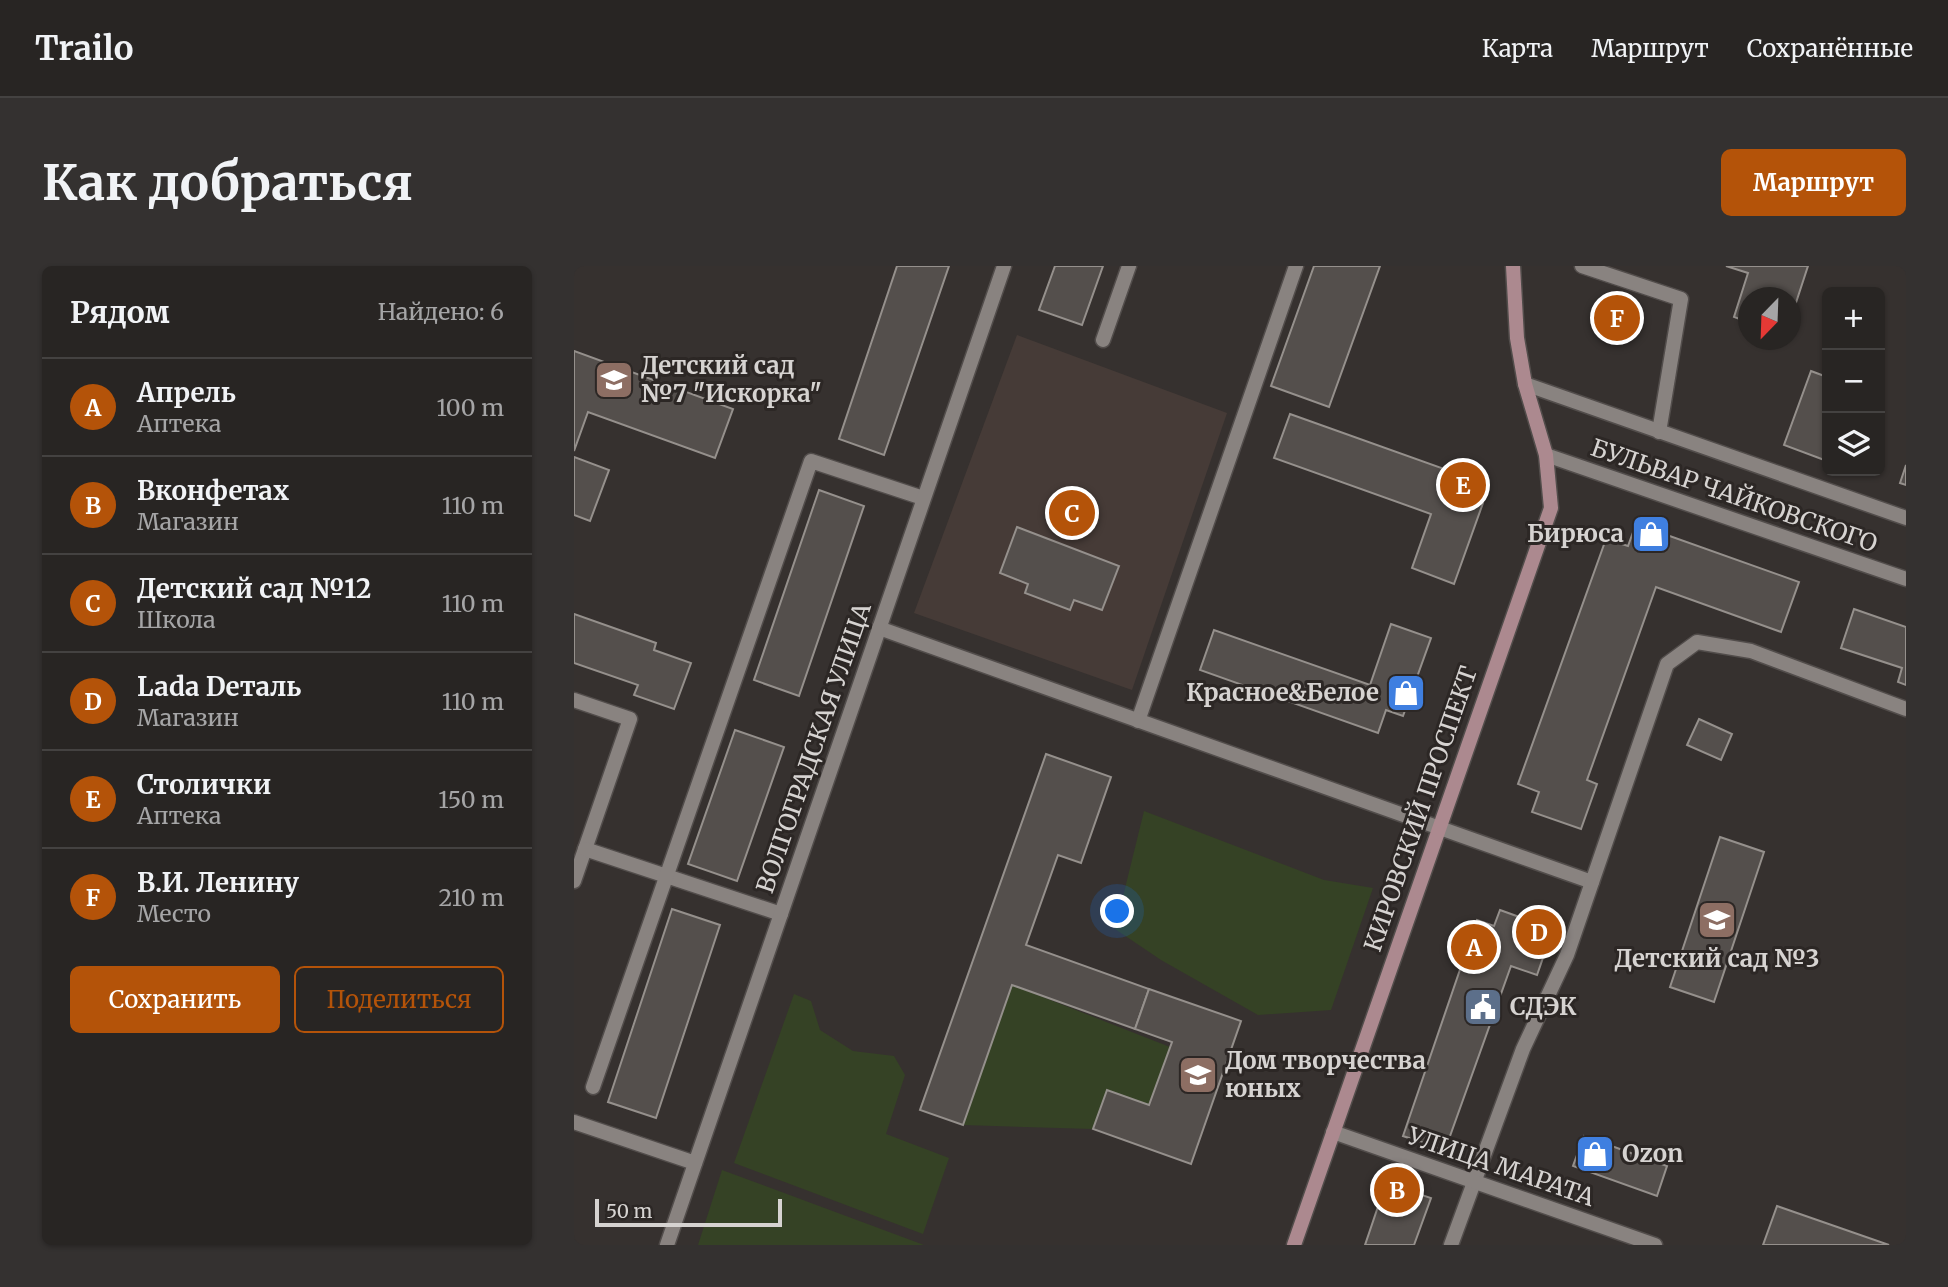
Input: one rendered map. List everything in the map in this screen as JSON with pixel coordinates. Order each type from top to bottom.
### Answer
[{"type":"main road","name":"КИРОВСКИЙ ПРОСПЕКТ","points":[[1294,1245],[1437,827],[1551,508],[1546,455],[1525,384],[1517,338],[1513,266]]},
{"type":"street","name":"ВОЛГОГРАДСКАЯ УЛИЦА","points":[[667,1245],[1004,266]]},
{"type":"street","points":[[1103,340],[1129,266]]},
{"type":"street","points":[[1138,721],[1296,266]]},
{"type":"street","points":[[1582,266],[1681,299],[1659,432]]},
{"type":"street","name":"БУЛЬВАР ЧАЙКОВСКОГО","points":[[1525,384],[1906,518]]},
{"type":"street","name":"БУЛЬВАР ЧАЙКОВСКОГО","points":[[1546,455],[1906,579]]},
{"type":"street","points":[[593,1087],[811,461],[923,498]]},
{"type":"street","points":[[879,628],[1592,882]]},
{"type":"street","points":[[1451,1245],[1523,1049],[1567,956],[1667,664],[1682,650],[1697,642],[1751,651],[1906,709]]},
{"type":"street","points":[[574,700],[630,719],[574,881]]},
{"type":"street","points":[[585,849],[781,914]]},
{"type":"street","points":[[574,1122],[695,1163]]},
{"type":"street","name":"УЛИЦА МАРАТА","points":[[1333,1132],[1638,1242],[1655,1245]]},
{"type":"shaded area","points":[[1017,335],[1227,413],[1132,690],[914,613]]},
{"type":"green space","points":[[1144,811],[1324,880],[1373,888],[1331,1010],[1258,1015],[1161,960],[1115,929]]},
{"type":"green space","points":[[1012,985],[1170,1047],[1149,1105],[1107,1091],[1093,1129],[963,1125]]},
{"type":"green space","points":[[794,994],[811,1001],[820,1030],[853,1051],[894,1056],[905,1075],[886,1134],[949,1158],[923,1234],[734,1163]]},
{"type":"green space","points":[[722,1170],[924,1245],[698,1245]]},
{"type":"building","points":[[897,266],[949,266],[884,455],[839,439]]},
{"type":"building","points":[[1055,266],[1103,266],[1082,325],[1039,310]]},
{"type":"building","points":[[1314,266],[1380,266],[1329,407],[1271,386]]},
{"type":"building","points":[[1726,266],[1808,266],[1801,287],[1744,287],[1748,273]]},
{"type":"building","name":"Детский cад №7 \"Искорка\"","points":[[574,351],[733,409],[715,458],[588,412],[574,451]]},
{"type":"building","points":[[1811,371],[1822,375],[1822,459],[1784,445]]},
{"type":"building","points":[[1290,414],[1478,481],[1472,499],[1483,503],[1454,584],[1412,568],[1431,514],[1274,458]]},
{"type":"building","name":"Детский cад №7 \"Искорка\"","points":[[574,457],[609,470],[590,521],[574,515]]},
{"type":"building","points":[[1906,465],[1906,485],[1900,483]]},
{"type":"building","points":[[819,490],[864,506],[799,696],[754,680]]},
{"type":"building","points":[[1636,524],[1799,582],[1781,632],[1656,587],[1587,780],[1597,784],[1581,829],[1532,812],[1539,792],[1518,784],[1606,539],[1628,546]]},
{"type":"building","points":[[1017,527],[1119,566],[1102,610],[1074,600],[1070,610],[1025,593],[1028,584],[1000,573]]},
{"type":"building","points":[[1854,609],[1906,627],[1906,685],[1898,682],[1902,668],[1841,648]]},
{"type":"building","points":[[574,614],[656,643],[654,650],[691,663],[674,709],[634,695],[638,685],[574,663]]},
{"type":"building","points":[[1391,624],[1431,638],[1403,716],[1386,710],[1378,733],[1200,670],[1214,630],[1370,685]]},
{"type":"building","points":[[1699,719],[1732,734],[1721,760],[1687,745]]},
{"type":"building","points":[[735,730],[784,747],[737,881],[688,864]]},
{"type":"building","points":[[1046,754],[1111,777],[1081,863],[1058,855],[1026,945],[1149,989],[1135,1029],[1012,985],[963,1125],[920,1110]]},
{"type":"building","name":"Детский cад №3","points":[[1720,837],[1764,852],[1714,1002],[1670,987]]},
{"type":"building","points":[[672,909],[720,925],[656,1118],[608,1102]]},
{"type":"building","points":[[1500,910],[1553,929],[1537,975],[1511,966],[1445,1150],[1403,1136],[1477,920],[1494,926]]},
{"type":"building","points":[[1149,989],[1241,1021],[1191,1164],[1093,1129],[1107,1090],[1149,1105],[1172,1042],[1135,1029]]},
{"type":"building","points":[[1584,1136],[1667,1166],[1657,1196],[1573,1166]]},
{"type":"building","points":[[1386,1183],[1431,1198],[1414,1245],[1365,1245]]},
{"type":"building","points":[[1777,1206],[1889,1245],[1763,1245]]},
{"type":"place","name":"В.И. Ленину","points":[[1617,318]]},
{"type":"place","name":"Детский cад №7 \"Искорка\"","points":[[614,380]]},
{"type":"place","name":"Столички","points":[[1463,485]]},
{"type":"place","name":"Детский cад №12","points":[[1072,513]]},
{"type":"place","name":"Бирюса","points":[[1651,534]]},
{"type":"place","name":"Красное&Белое","points":[[1406,693]]},
{"type":"place","name":"Детский cад №3","points":[[1717,920]]},
{"type":"place","name":"Lada Dеталь","points":[[1539,932]]},
{"type":"place","name":"Апрель","points":[[1474,947]]},
{"type":"place","name":"СДЭК","points":[[1483,1007]]},
{"type":"place","name":"Дом творчества юных","points":[[1198,1075]]},
{"type":"place","name":"Ozon","points":[[1595,1154]]},
{"type":"place","name":"Вконфетах","points":[[1397,1190]]}]
